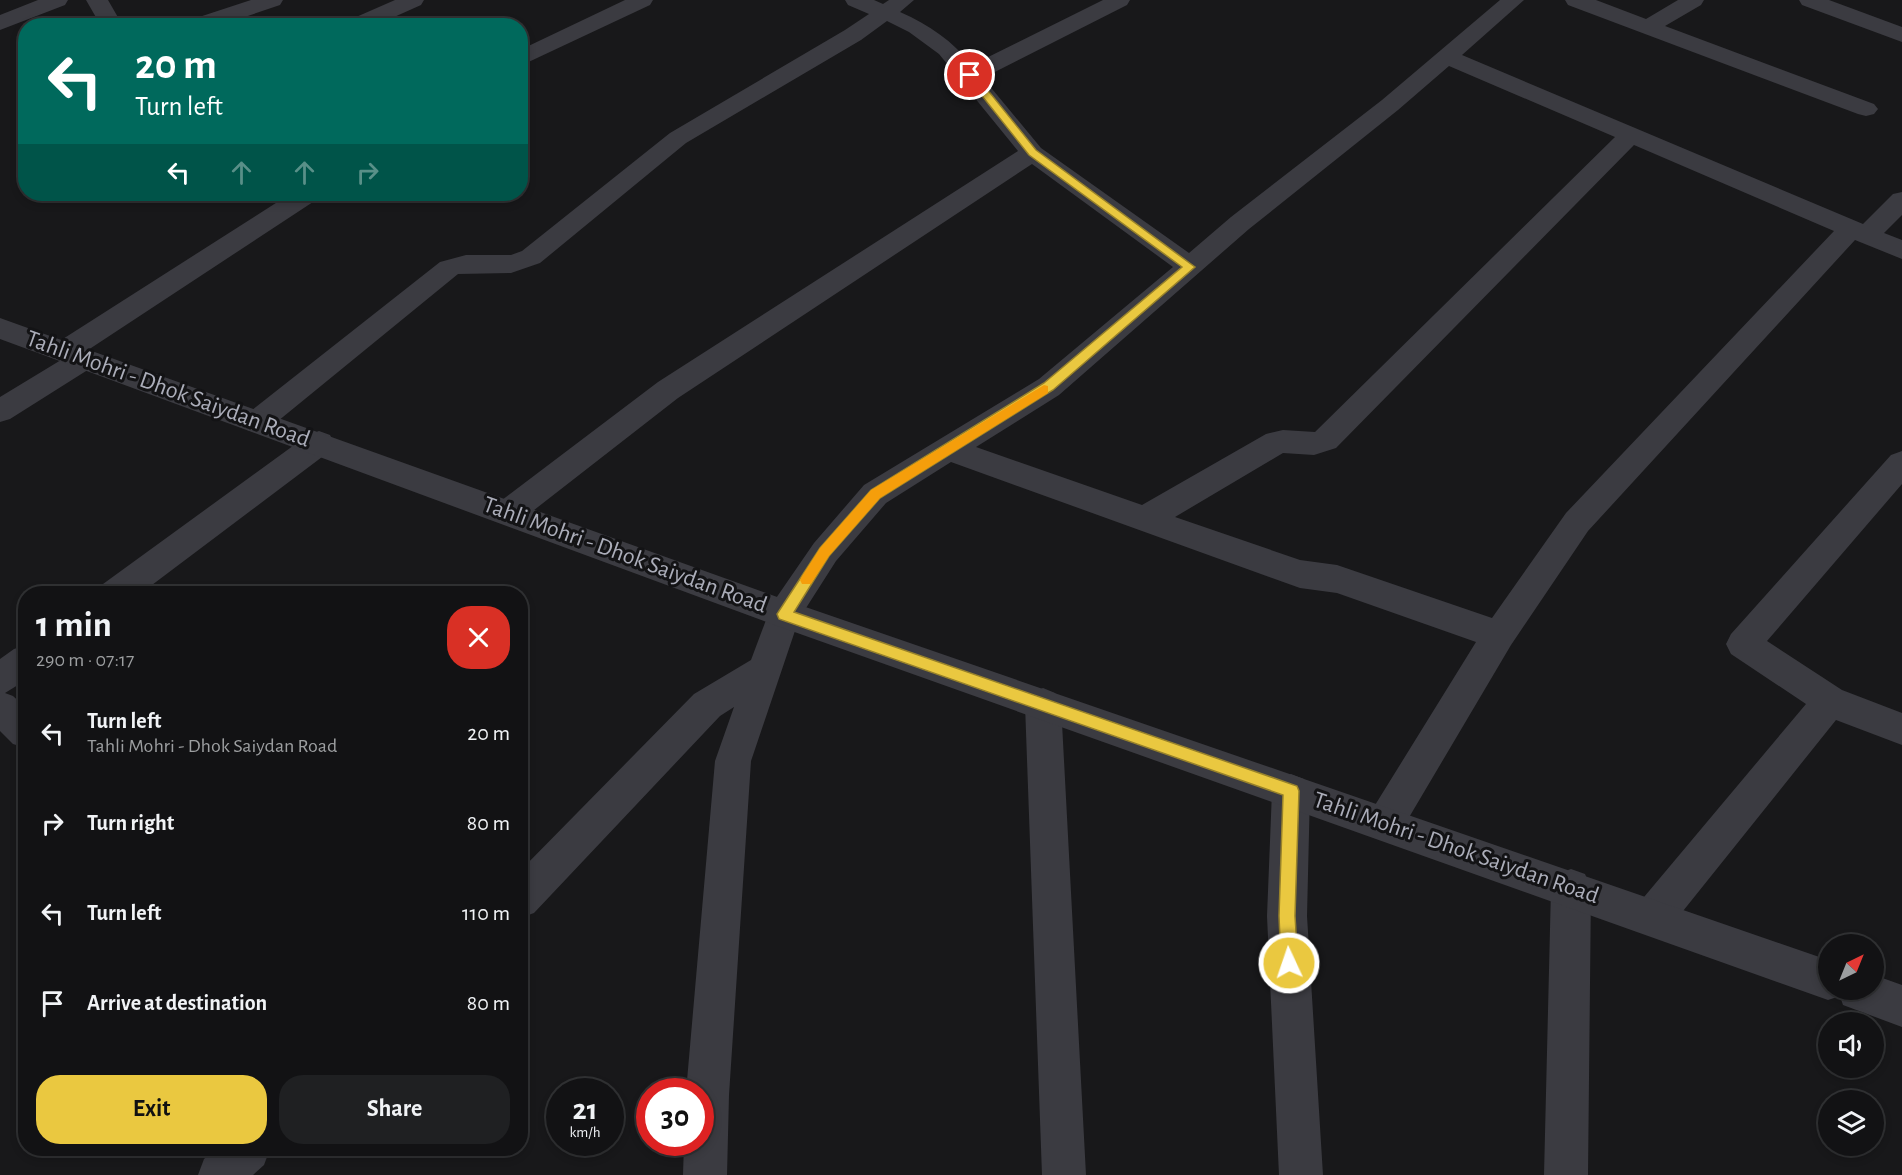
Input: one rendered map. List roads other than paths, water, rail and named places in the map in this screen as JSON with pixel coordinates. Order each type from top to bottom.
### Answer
[{"type":"street","points":[[0,23],[57,0]]},
{"type":"street","points":[[97,0],[107,18]]},
{"type":"street","points":[[219,18],[272,0]]},
{"type":"street","points":[[373,18],[413,0]]},
{"type":"street","points":[[528,55],[642,0]]},
{"type":"street","points":[[856,0],[895,6],[917,27],[947,49],[1032,153],[1190,267]]},
{"type":"street","points":[[970,75],[1119,0]]},
{"type":"street","points":[[705,1175],[707,1095],[733,760],[784,614],[825,552],[876,494],[1049,387],[1240,223],[1390,105],[1513,0]]},
{"type":"street","points":[[1576,0],[1866,109]]},
{"type":"street","points":[[1648,27],[1694,0]]},
{"type":"street","points":[[1810,0],[1902,35]]},
{"type":"street","points":[[257,422],[449,268],[470,262],[502,265],[518,263],[526,259],[548,245],[678,138],[854,34],[895,6]]},
{"type":"street","points":[[1447,57],[1902,250]]},
{"type":"street","points":[[1145,519],[1277,442],[1286,440],[1318,444],[1325,440],[1631,135]]},
{"type":"street","points":[[509,512],[668,390],[1032,153]]},
{"type":"street","points":[[1385,823],[1499,635],[1577,522],[1859,232],[1902,200]]},
{"type":"street","points":[[0,411],[75,355],[297,201]]},
{"type":"street","name":"Tahli Mohri - Dhok Saiydan Road","points":[[0,328],[784,614],[1818,976]]},
{"type":"street","points":[[126,586],[319,443]]},
{"type":"street","points":[[948,449],[1300,574],[1337,579],[1499,635]]},
{"type":"street","points":[[1902,463],[1743,644],[1830,701],[1902,729]]},
{"type":"street","points":[[0,679],[18,666]]},
{"type":"street","points":[[528,892],[707,705],[766,669]]},
{"type":"street","points":[[1653,917],[1830,701]]},
{"type":"street","points":[[1043,704],[1064,1175]]},
{"type":"street","points":[[0,707],[18,724]]},
{"type":"street","points":[[1291,791],[1287,916],[1301,1175]]},
{"type":"street","points":[[1566,1175],[1570,888]]},
{"type":"street","points":[[1884,999],[1902,1006]]},
{"type":"street","points":[[220,1175],[240,1156]]}]
